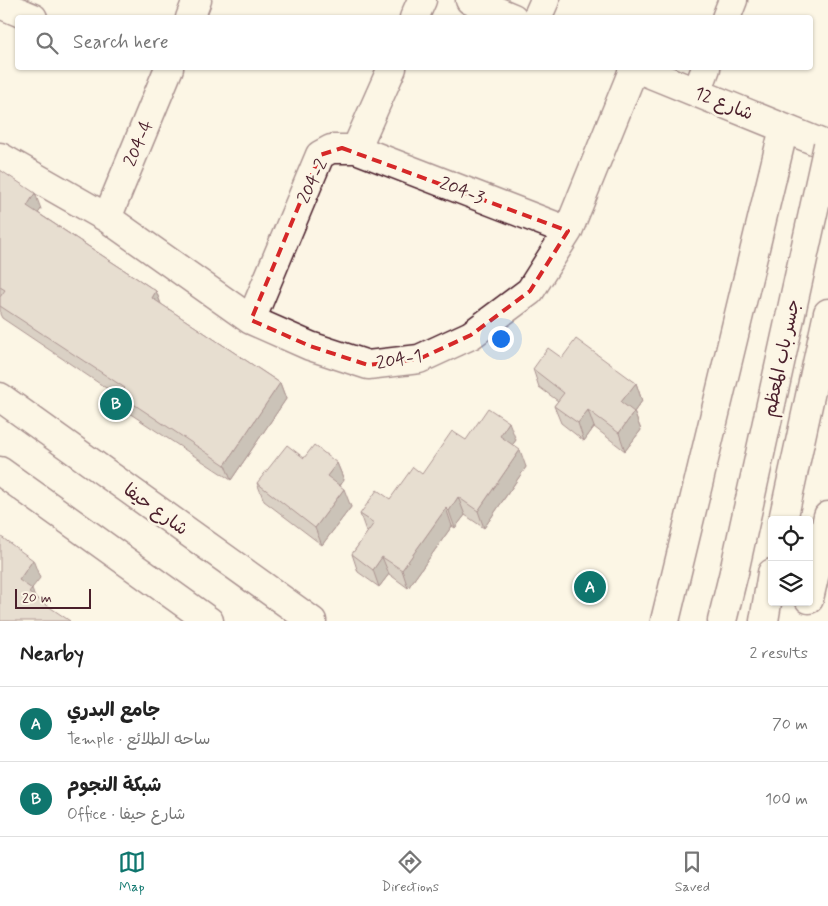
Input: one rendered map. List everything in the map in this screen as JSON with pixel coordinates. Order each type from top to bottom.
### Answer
[{"type":"street","points":[[191,15],[197,0]]},
{"type":"street","points":[[415,15],[422,0]]},
{"type":"street","points":[[470,0],[506,15]]},
{"type":"street","points":[[538,15],[545,0]]},
{"type":"street","points":[[727,15],[733,0]]},
{"type":"street","points":[[0,4],[26,15]]},
{"type":"street","name":"204-4","points":[[107,218],[164,70]]},
{"type":"street","points":[[356,149],[391,70]]},
{"type":"street","name":"204-1","points":[[0,157],[107,218],[251,320],[310,346],[368,365],[419,359],[470,335],[530,291],[568,231],[634,70]]},
{"type":"street","name":"شارع 12","points":[[646,70],[702,80],[784,128],[828,145]]},
{"type":"street","points":[[665,621],[784,128]]},
{"type":"street","name":"جسر باب المعظم","points":[[722,621],[828,145]]},
{"type":"street","name":"204-2","points":[[251,320],[320,155],[331,149],[356,149]]},
{"type":"street","name":"204-3","points":[[356,149],[568,231]]},
{"type":"street","name":"جسر باب المعظم","points":[[784,516],[828,312]]},
{"type":"street","name":"شارع حيفا","points":[[0,397],[312,621]]},
{"type":"street","points":[[0,472],[205,620]]},
{"type":"street","points":[[813,582],[828,516]]},
{"type":"street","points":[[764,621],[768,595]]},
{"type":"street","points":[[804,621],[808,606]]},
{"type":"highlighted area","points":[[342,148],[568,231],[530,291],[471,335],[419,359],[368,365],[310,346],[251,320],[320,155]]},
{"type":"building","points":[[0,170],[35,193],[27,206],[156,291],[152,298],[280,383],[225,465],[120,395],[125,388],[0,306],[0,297],[5,290],[0,287]]},
{"type":"building","points":[[576,339],[636,383],[621,402],[634,412],[619,433],[588,410],[578,423],[554,406],[564,393],[533,369],[548,348],[562,358]]},
{"type":"building","points":[[488,408],[509,422],[500,436],[520,450],[478,511],[458,497],[449,511],[446,508],[402,570],[382,557],[373,570],[352,554],[374,523],[360,514],[377,490],[390,499],[413,467],[422,474],[452,431],[466,440]]},
{"type":"building","points":[[287,445],[304,458],[314,445],[337,463],[327,476],[344,489],[315,528],[257,483]]},
{"type":"building","points":[[0,536],[33,560],[19,580],[32,589],[29,593],[70,621],[0,621]]},
{"type":"place","name":"شبكة النجوم","points":[[116,404]]},
{"type":"place","name":"جامع البدري","points":[[590,587]]}]
